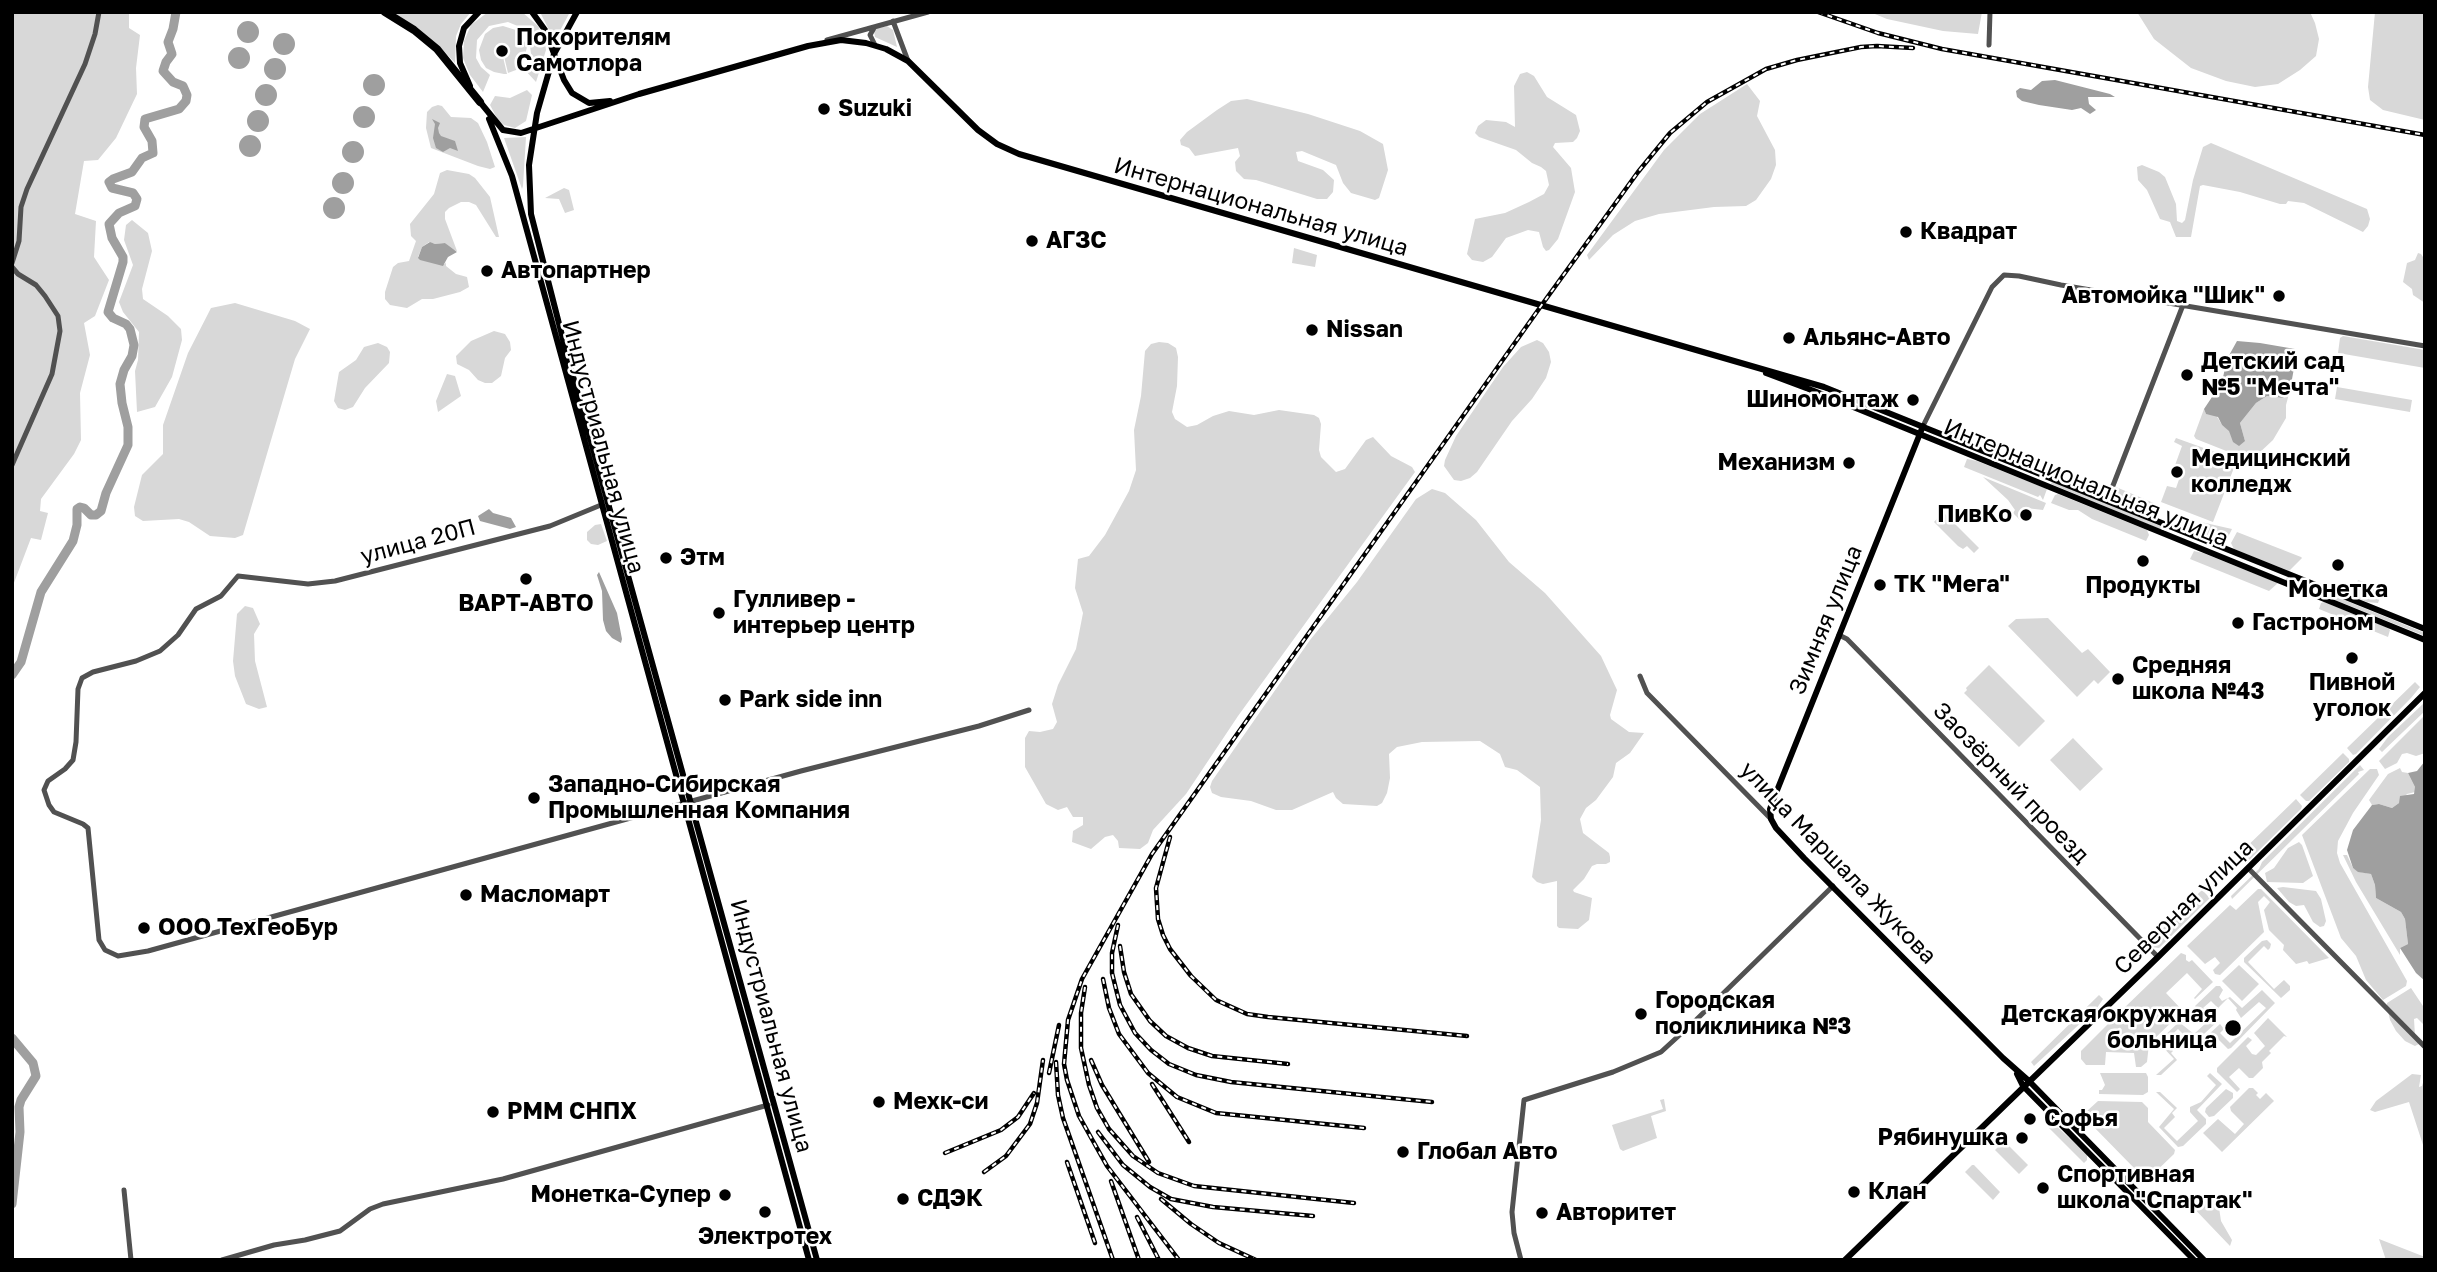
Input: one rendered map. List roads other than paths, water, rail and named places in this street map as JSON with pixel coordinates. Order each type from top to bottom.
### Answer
[{"type":"highway","points":[[385,12],[437,50],[480,102]]},
{"type":"main road","points":[[479,12],[464,28],[459,46],[460,63],[480,102],[503,130],[515,133],[533,129],[639,94]]},
{"type":"main road","points":[[532,12],[545,30],[565,83],[572,93],[582,100],[594,103],[639,94]]},
{"type":"main road","name":"Индустриальная улица","points":[[577,12],[554,54],[542,89],[533,129],[528,188],[533,224],[817,1260]]},
{"type":"main road","name":"Интернациональная улица","points":[[639,94],[808,46],[841,40],[874,45],[908,61],[978,130],[997,144],[1025,157],[1824,387],[2425,629]]},
{"type":"main road","name":"Индустриальная улица","points":[[480,102],[498,137],[512,176],[809,1260]]},
{"type":"main road","name":"Интернациональная улица","points":[[1734,362],[1814,391],[2425,640]]},
{"type":"main road","name":"Зимняя улица","points":[[1771,819],[1770,808],[1923,426]]},
{"type":"main road","points":[[2003,468],[2007,460]]},
{"type":"main road","points":[[2222,558],[2226,549]]},
{"type":"main road","name":"Северная улица","points":[[1844,1260],[2425,694]]},
{"type":"main road","name":"улица Маршала Жукова","points":[[1771,819],[1780,832],[2016,1072],[2194,1260]]},
{"type":"main road","name":"улица Маршала Жукова","points":[[2055,1113],[2204,1260]]},
{"type":"street","points":[[12,465],[52,374],[60,331],[58,316],[45,296],[36,285],[18,274],[12,265],[19,241],[21,207],[85,64],[96,34],[99,12]]},
{"type":"street","points":[[808,46],[928,12]]},
{"type":"street","points":[[1989,45],[1990,12]]},
{"type":"street","points":[[893,21],[908,61]]},
{"type":"street","points":[[874,45],[870,35],[876,26]]},
{"type":"street","points":[[891,52],[898,51],[901,46]]},
{"type":"street","points":[[1923,426],[1992,287],[2004,275],[2425,346]]},
{"type":"street","points":[[2108,501],[2183,305]]},
{"type":"street","name":"улица 20П","points":[[601,505],[542,529],[335,581],[308,584],[238,576],[226,592],[196,609],[178,635],[160,651],[136,662],[93,672],[82,678],[78,689],[73,760],[45,785],[45,797],[54,812],[88,828],[99,940],[109,953],[127,956],[683,805]]},
{"type":"street","name":"Заозёрный проезд","points":[[1839,635],[1847,639],[2158,957]]},
{"type":"street","name":"улица Маршала Жукова","points":[[1640,676],[1647,693],[1771,819]]},
{"type":"street","points":[[683,805],[801,771],[979,726],[1029,710]]},
{"type":"street","points":[[1755,802],[1768,802],[1774,798]]},
{"type":"street","points":[[1762,809],[1774,798]]},
{"type":"street","points":[[2248,868],[2425,1048]]},
{"type":"street","points":[[1521,1260],[1512,1212],[1524,1100],[1613,1072],[1661,1052],[1833,886]]},
{"type":"street","points":[[222,1260],[274,1245],[341,1231],[376,1206],[503,1179],[775,1103]]},
{"type":"street","points":[[124,1190],[131,1260]]},
{"type":"waterway","points":[[12,675],[21,662],[41,592],[73,541],[77,509],[84,508],[91,515],[101,511],[106,493],[128,445],[128,427],[120,384],[134,345],[130,329],[108,312],[123,262],[109,224],[119,213],[135,206],[137,199],[133,193],[112,188],[109,182],[132,172],[142,158],[153,153],[152,141],[144,127],[145,119],[179,109],[186,101],[187,95],[183,86],[173,82],[163,71],[172,54],[168,42],[176,12]]},
{"type":"waterway","points":[[12,1038],[33,1063],[36,1076],[19,1107],[20,1132],[12,1204]]},
{"type":"railway","points":[[1818,12],[1878,33],[1942,49],[2425,135]]},
{"type":"railway","points":[[1179,1260],[1107,1166],[1079,1116],[1064,1064],[1068,1020],[1082,979],[1152,854],[1541,306],[1638,172],[1670,133],[1707,102],[1766,69],[1861,47],[1913,48]]},
{"type":"railway","points":[[1170,837],[1156,888],[1158,919],[1170,949],[1191,976],[1216,1000],[1247,1014],[1467,1036]]},
{"type":"railway","points":[[1118,925],[1112,953],[1112,973],[1120,1005],[1135,1033],[1169,1064],[1196,1075],[1231,1082],[1432,1102]]},
{"type":"railway","points":[[1120,946],[1131,994],[1150,1021],[1166,1036],[1188,1048],[1212,1056],[1288,1064]]},
{"type":"railway","points":[[1103,979],[1109,1008],[1119,1034],[1148,1073],[1177,1097],[1216,1113],[1364,1128]]},
{"type":"railway","points":[[1085,987],[1081,1013],[1081,1048],[1089,1085],[1097,1108],[1109,1129],[1133,1156],[1158,1173],[1194,1186],[1354,1203]]},
{"type":"railway","points":[[1049,1073],[1059,1025]]},
{"type":"railway","points":[[984,1172],[1006,1156],[1030,1124],[1037,1103],[1043,1060]]},
{"type":"railway","points":[[1091,1060],[1102,1085],[1149,1162]]},
{"type":"railway","points":[[1056,1062],[1058,1095],[1063,1118],[1113,1260]]},
{"type":"railway","points":[[1152,1084],[1189,1142]]},
{"type":"railway","points":[[945,1153],[1001,1130],[1018,1117],[1034,1093]]},
{"type":"railway","points":[[1098,1132],[1123,1165],[1150,1187],[1171,1199],[1213,1207],[1313,1216]]},
{"type":"railway","points":[[1067,1162],[1095,1243]]},
{"type":"railway","points":[[1111,1181],[1139,1260]]},
{"type":"railway","points":[[1161,1199],[1219,1243],[1256,1260]]},
{"type":"railway","points":[[1137,1217],[1159,1260]]},
{"type":"place","name":"Покорителям Самотлора","points":[[502,51]]},
{"type":"place","name":"Suzuki","points":[[824,109]]},
{"type":"place","name":"Квадрат","points":[[1906,232]]},
{"type":"place","name":"АГЗС","points":[[1032,241]]},
{"type":"place","name":"Автопартнер","points":[[487,271]]},
{"type":"place","name":"Автомойка \"Шик\"","points":[[2279,296]]},
{"type":"place","name":"Nissan","points":[[1312,330]]},
{"type":"place","name":"Альянс-Авто","points":[[1789,338]]},
{"type":"place","name":"Детский сад №5 \"Мечта\"","points":[[2187,375]]},
{"type":"place","name":"Шиномонтаж","points":[[1913,400]]},
{"type":"place","name":"Механизм","points":[[1849,463]]},
{"type":"place","name":"Медицинский колледж","points":[[2177,472]]},
{"type":"place","name":"ПивКо","points":[[2026,515]]},
{"type":"place","name":"Этм","points":[[666,558]]},
{"type":"place","name":"Продукты","points":[[2143,561]]},
{"type":"place","name":"Монетка","points":[[2338,565]]},
{"type":"place","name":"ВАРТ-АВТО","points":[[526,579]]},
{"type":"place","name":"ТК \"Мега\"","points":[[1880,585]]},
{"type":"place","name":"Гулливер - интерьер центр","points":[[719,613]]},
{"type":"place","name":"Гастроном","points":[[2238,623]]},
{"type":"place","name":"Пивной уголок","points":[[2352,658]]},
{"type":"place","name":"Средняя школа №43","points":[[2118,679]]},
{"type":"place","name":"Park side inn","points":[[725,700]]},
{"type":"place","name":"Западно-Сибирская Промышленная Компания","points":[[534,798]]},
{"type":"place","name":"Масломарт","points":[[466,895]]},
{"type":"place","name":"ООО ТехГеоБур","points":[[144,928]]},
{"type":"place","name":"Городская поликлиника №3","points":[[1641,1014]]},
{"type":"place","name":"Детская окружная больница","points":[[2233,1028]]},
{"type":"place","name":"Мехк-си","points":[[879,1102]]},
{"type":"place","name":"РММ СНПХ","points":[[493,1112]]},
{"type":"place","name":"Софья","points":[[2030,1119]]},
{"type":"place","name":"Рябинушка","points":[[2022,1138]]},
{"type":"place","name":"Глобал Авто","points":[[1403,1152]]},
{"type":"place","name":"Спортивная школа \"Спартак\"","points":[[2043,1188]]},
{"type":"place","name":"Клан","points":[[1854,1192]]},
{"type":"place","name":"Монетка-Супер","points":[[725,1195]]},
{"type":"place","name":"СДЭК","points":[[903,1199]]},
{"type":"place","name":"Электротех","points":[[765,1212]]},
{"type":"place","name":"Авторитет","points":[[1542,1213]]}]
